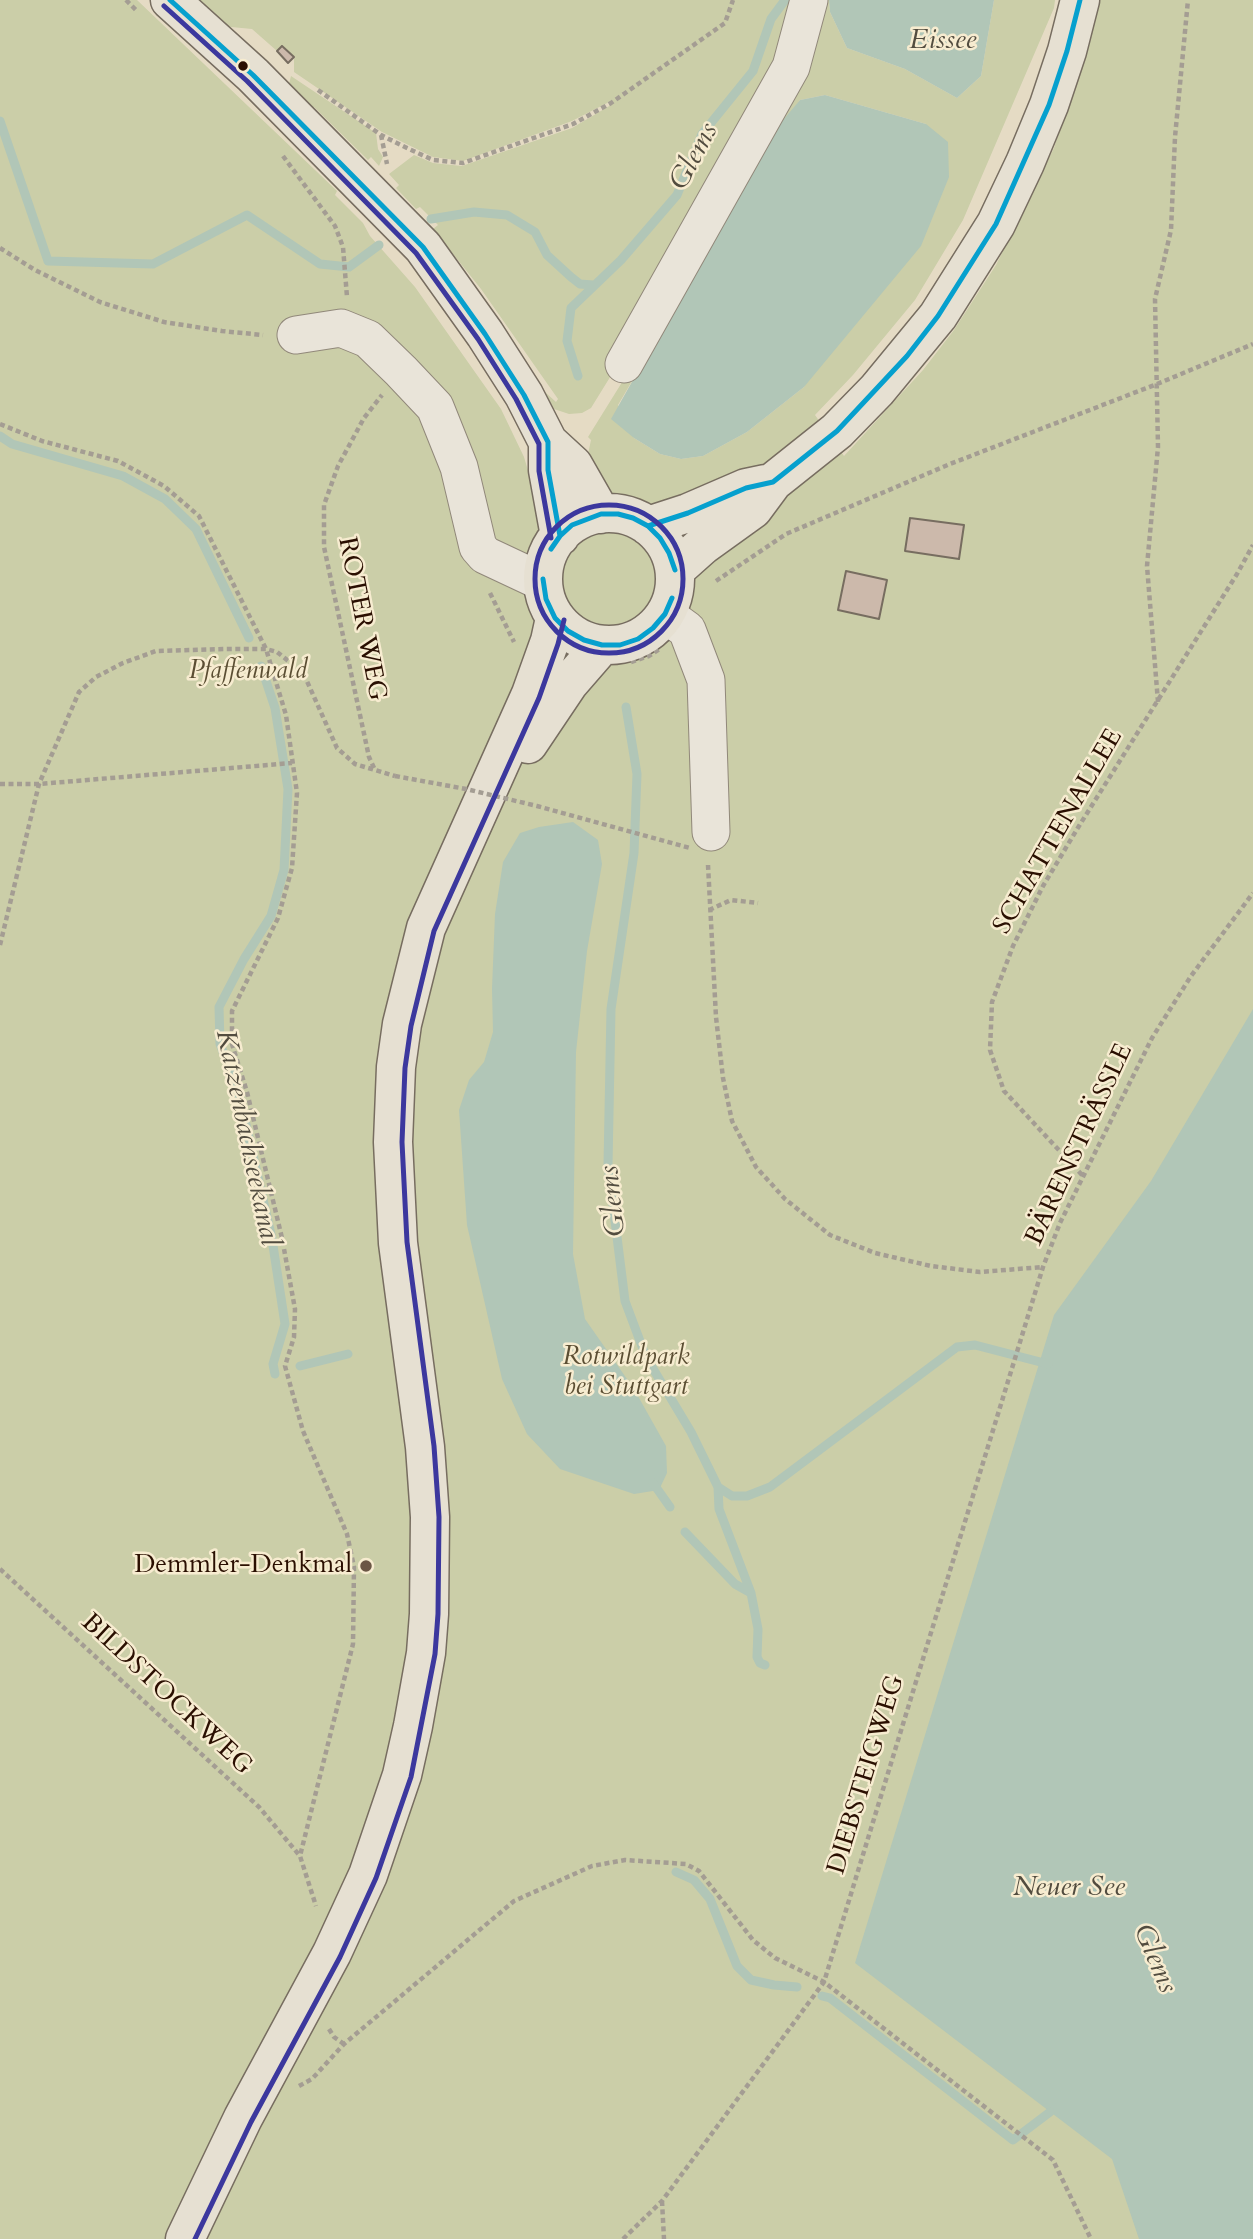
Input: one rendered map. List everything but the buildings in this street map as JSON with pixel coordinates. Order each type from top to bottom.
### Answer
[{"type":"main road","points":[[674,570],[752,509],[774,482],[837,431],[877,390],[930,326],[969,270],[996,224],[1040,128],[1067,51],[1080,0]]},
{"type":"main road","points":[[156,8],[253,75],[423,247],[485,334],[524,395],[548,442],[573,465],[601,514]]},
{"type":"main road","points":[[548,442],[548,470],[559,536]]},
{"type":"main road","points":[[648,526],[688,513],[746,488],[774,482]]},
{"type":"main road","points":[[601,514],[618,514],[648,526],[660,538],[669,553],[674,570],[673,598],[665,614],[653,628],[638,639],[620,645],[602,645],[584,640],[568,631],[555,618],[546,599],[543,579],[551,549],[559,536],[572,525],[601,514]]},
{"type":"main road","points":[[185,2239],[243,2118],[332,1953],[368,1875],[398,1787],[413,1726],[426,1653],[430,1517],[425,1447],[398,1243],[393,1142],[395,1080],[402,1024],[426,928],[541,669],[555,618]]},
{"type":"main road","points":[[471,828],[569,683],[602,645]]},
{"type":"lane","points":[[624,364],[791,67],[809,0]]},
{"type":"lane","points":[[296,335],[341,328],[368,339],[401,371],[435,407],[459,467],[478,547],[485,555],[534,578],[543,579]]},
{"type":"lane","points":[[665,614],[687,630],[706,680],[703,844]]},
{"type":"path","points":[[126,0],[156,8]]},
{"type":"path","points":[[385,171],[388,161],[381,135],[433,160],[463,163],[573,124],[611,103],[725,23],[733,0]]},
{"type":"path","points":[[1158,702],[1147,566],[1158,447],[1155,299],[1171,230],[1175,137],[1188,0]]},
{"type":"path","points":[[281,155],[335,226],[343,247],[347,296]]},
{"type":"path","points":[[0,248],[35,270],[100,302],[164,322],[222,331],[296,335]]},
{"type":"path","points":[[710,584],[786,534],[950,464],[1253,344]]},
{"type":"path","name":"ROTER WEG","points":[[374,769],[369,757],[324,547],[324,505],[338,466],[365,418],[401,371]]},
{"type":"path","points":[[0,424],[42,442],[118,461],[164,486],[199,516],[266,649],[286,715],[293,764],[39,784],[0,784]]},
{"type":"path","name":"SCHATTENALLEE","points":[[1082,1175],[1004,1091],[990,1050],[992,1002],[1013,946],[1044,886],[1253,545]]},
{"type":"path","points":[[0,945],[39,784],[79,692],[96,677],[123,663],[156,651],[266,649],[277,652],[306,679],[337,748],[355,764],[395,776],[466,789],[703,844]]},
{"type":"path","name":"BILDSTOCKWEG","points":[[0,1569],[259,1807],[300,1856],[353,1644],[355,1567],[347,1534],[303,1431],[285,1366],[294,1337],[295,1309],[282,1238],[247,1092],[232,1044],[232,1011],[278,918],[292,868],[297,793],[293,764]]},
{"type":"path","name":"BÄRENSTRÄSSLE","points":[[703,844],[723,1079],[732,1121],[756,1167],[785,1199],[830,1235],[875,1253],[931,1266],[980,1272],[1043,1267],[1082,1175],[1152,1038],[1191,976],[1253,893]]},
{"type":"path","points":[[709,910],[731,900],[758,903]]},
{"type":"path","name":"DIEBSTEIGWEG","points":[[623,2239],[662,2201],[824,1982],[1043,1267]]},
{"type":"path","points":[[344,2044],[514,1901],[592,1866],[625,1860],[686,1864],[699,1871],[753,1940],[775,1958],[824,1982],[1053,2160],[1091,2239]]},
{"type":"path","points":[[662,2201],[664,2239]]},
{"type":"green space","name":"Rotwildpark bei Stuttgart","points":[[0,0],[137,0],[337,191],[335,195],[363,223],[370,236],[415,287],[501,409],[524,457],[532,484],[588,454],[591,440],[588,437],[629,371],[635,376],[618,405],[634,438],[660,454],[681,459],[703,456],[747,432],[804,387],[926,124],[825,95],[800,100],[620,361],[591,408],[582,413],[569,414],[554,409],[545,392],[556,402],[558,399],[481,289],[433,229],[438,225],[420,207],[416,209],[396,188],[399,185],[389,174],[414,155],[433,163],[462,166],[572,128],[611,105],[611,101],[572,121],[463,161],[433,157],[382,132],[294,72],[294,57],[283,46],[277,51],[252,29],[221,26],[194,0],[829,0],[830,12],[847,48],[905,69],[957,98],[981,76],[994,0],[1055,0],[1054,8],[963,220],[915,300],[853,375],[815,415],[844,456],[923,370],[954,330],[996,265],[1054,148],[1089,38],[1098,0],[1253,0],[1253,2239],[0,2239]]},
{"type":"green space","points":[[291,76],[376,133],[378,149],[383,157],[379,166],[371,157],[368,160],[314,107],[311,111],[289,84]]},
{"type":"water","name":"Eissee","points":[[829,0],[994,0],[981,76],[957,98],[905,69],[847,48],[830,12]]},
{"type":"water","points":[[825,95],[926,124],[948,142],[949,177],[921,246],[804,387],[747,432],[703,456],[681,459],[660,454],[611,419],[773,132],[800,100]]},
{"type":"water","points":[[573,822],[598,840],[602,864],[587,951],[576,1052],[573,1254],[585,1319],[634,1389],[666,1446],[667,1473],[659,1490],[634,1494],[560,1469],[527,1434],[502,1379],[467,1225],[459,1110],[469,1080],[484,1062],[493,1032],[495,914],[503,862],[520,833]]},
{"type":"water","name":"Neuer See","points":[[1253,1009],[1253,2239],[1139,2239],[1112,2159],[855,1963],[1054,1315],[1151,1181]]},
{"type":"waterway","name":"Glems","points":[[578,376],[567,341],[571,308],[621,260],[677,195],[702,134],[753,71],[771,19],[785,0]]},
{"type":"waterway","points":[[0,121],[48,261],[153,264],[247,215],[320,264],[349,267],[379,245]]},
{"type":"waterway","points":[[431,219],[474,212],[507,215],[535,232],[547,255],[571,277],[580,284],[593,285]]},
{"type":"waterway","name":"Katzenbachseekanal","points":[[0,436],[12,444],[123,476],[165,499],[196,529],[249,638]]},
{"type":"waterway","name":"Katzenbachseekanal","points":[[261,666],[275,708],[288,789],[284,870],[271,916],[244,959],[219,1007],[220,1044],[239,1094],[272,1239],[285,1324],[273,1364],[275,1374]]},
{"type":"waterway","name":"Glems","points":[[626,707],[637,774],[634,853],[611,1009],[608,1165],[625,1301],[646,1357],[691,1432],[718,1487],[719,1509],[751,1593],[758,1629],[757,1657],[760,1663],[765,1665]]},
{"type":"waterway","points":[[718,1487],[732,1496],[747,1496],[770,1487],[957,1347],[975,1345],[1048,1364]]},
{"type":"waterway","points":[[300,1366],[348,1354]]},
{"type":"waterway","points":[[653,1483],[670,1507]]},
{"type":"waterway","points":[[685,1532],[735,1584],[751,1593]]},
{"type":"waterway","name":"Katzenbachseekanal","points":[[676,1872],[694,1880],[710,1899],[737,1966],[751,1980],[797,1987]]},
{"type":"waterway","name":"Katzenbachseekanal","points":[[822,1996],[830,1998],[1013,2140],[1050,2112]]},
{"type":"transit line","points":[[170,0],[253,75],[423,247],[485,334],[524,395],[548,442],[548,470],[560,536]]},
{"type":"transit line","points":[[648,526],[688,513],[746,488],[773,482],[837,431],[907,356],[938,316],[996,224],[1049,105],[1080,0]]},
{"type":"transit line","points":[[164,6],[247,81],[416,253],[478,339],[516,399],[539,444],[539,471],[551,538]]},
{"type":"transit line","points":[[609,505],[637,510],[662,526],[678,551],[683,579],[678,607],[662,632],[637,648],[609,653],[581,648],[556,632],[540,607],[535,579],[540,551],[556,526],[581,510],[609,505]]},
{"type":"transit line","points":[[551,549],[572,525],[601,514],[618,514],[648,526],[660,538],[675,570]]},
{"type":"transit line","points":[[543,579],[546,599],[555,618],[568,631],[584,640],[602,645],[620,645],[638,639],[653,628],[665,614],[672,598]]},
{"type":"transit line","points":[[195,2239],[251,2122],[340,1957],[376,1878],[411,1777],[435,1654],[439,1517],[434,1446],[407,1242],[402,1142],[405,1068],[411,1026],[434,931],[539,698],[564,620]]},
{"type":"place","name":"Demmler-Denkmal","points":[[366,1566]]},
{"type":"park label","name":"Pfaffenwald","points":[[248,672]]}]
